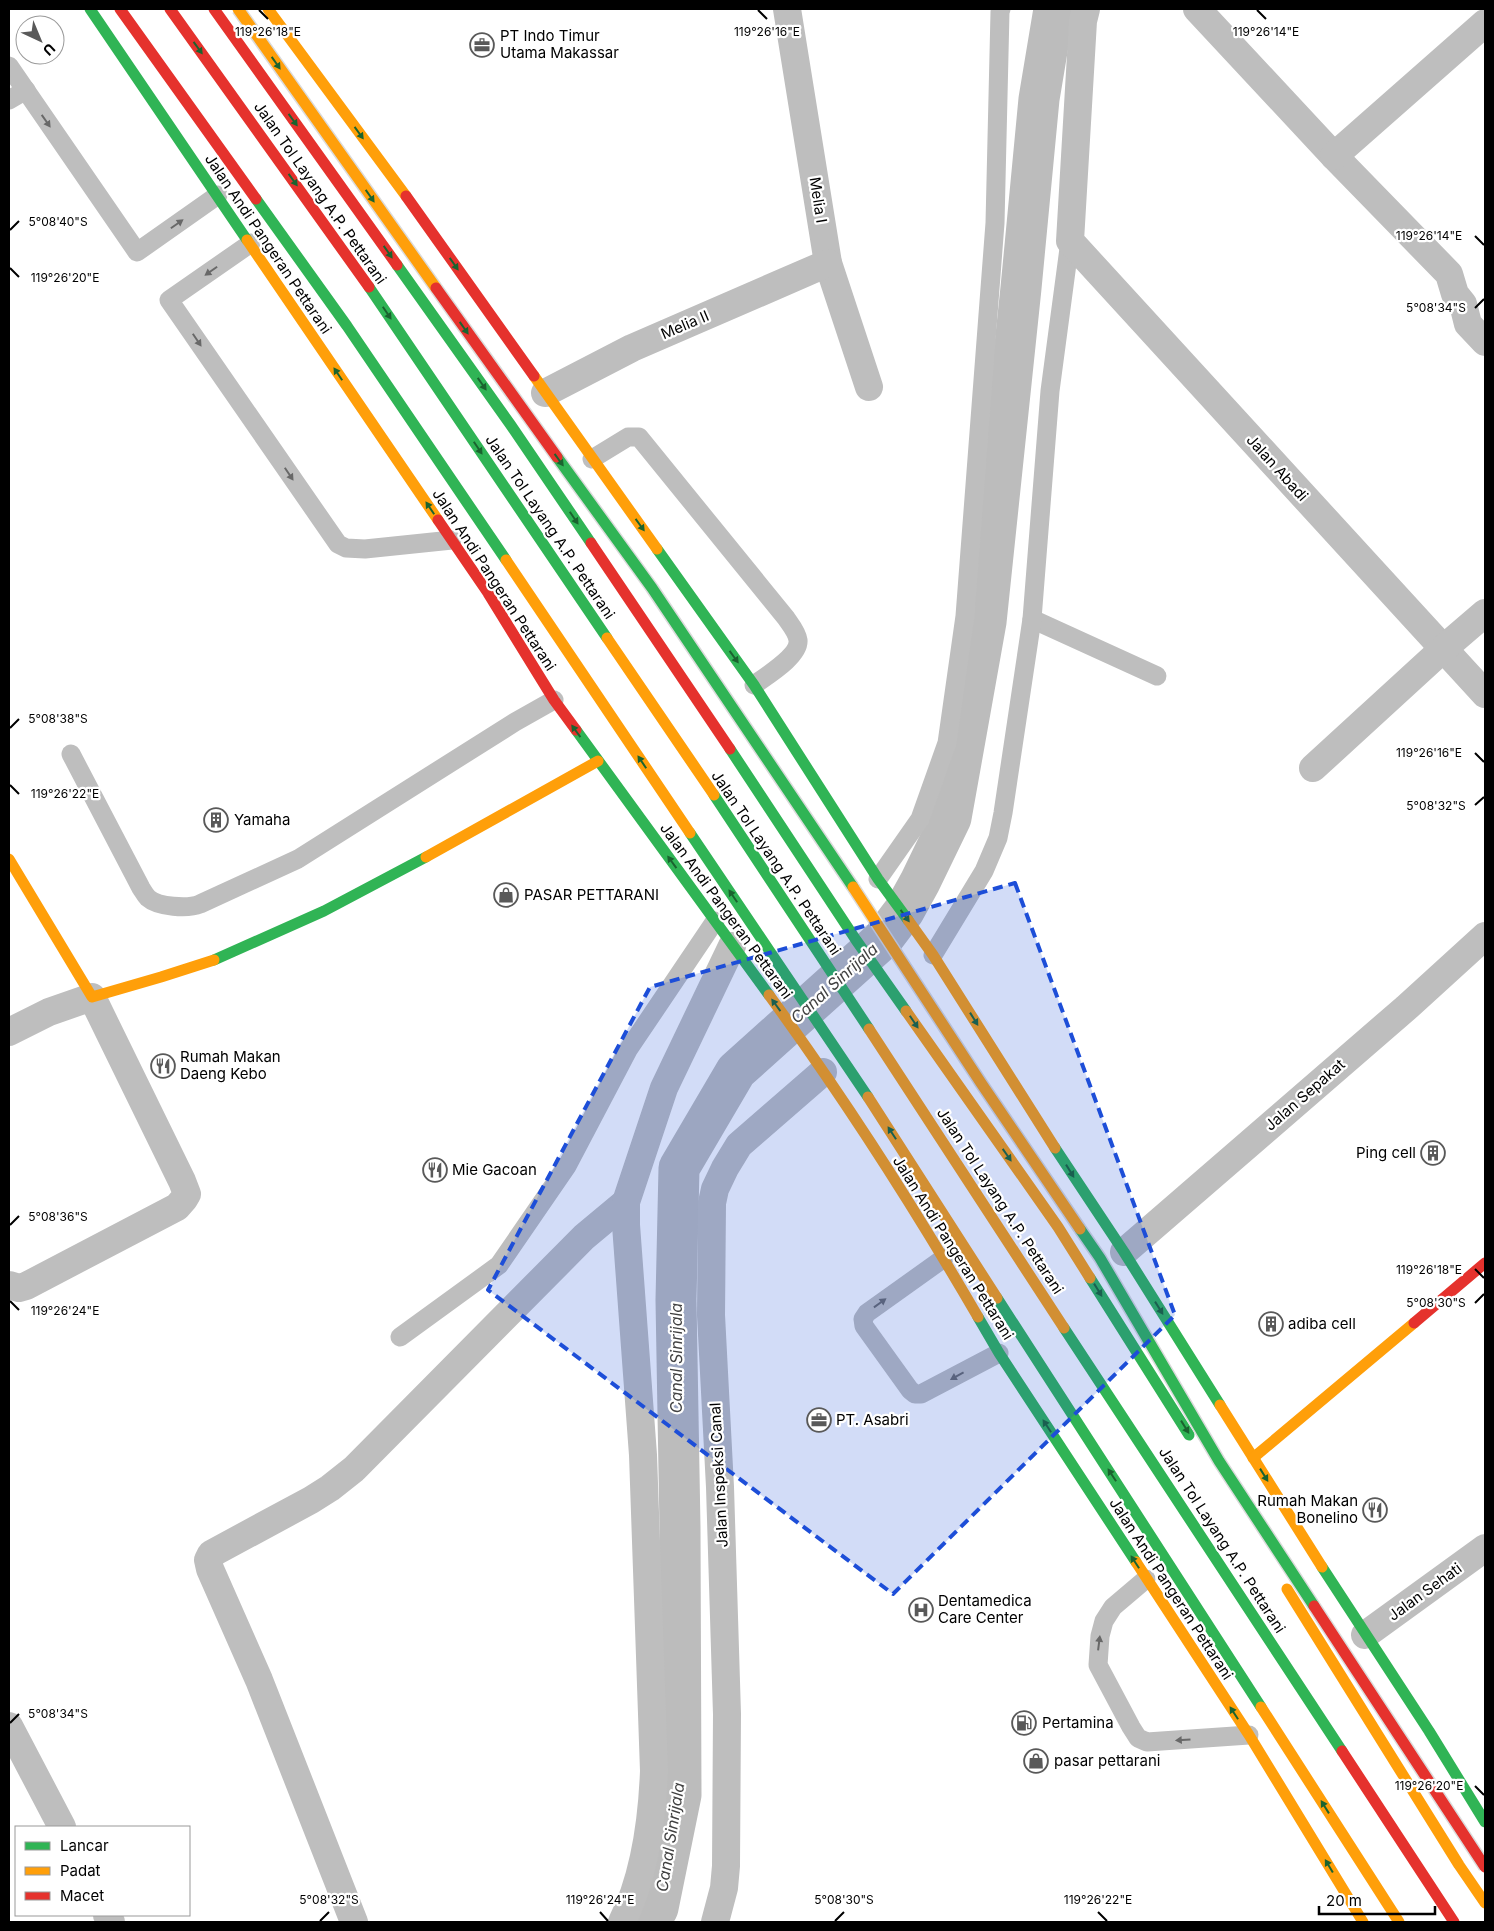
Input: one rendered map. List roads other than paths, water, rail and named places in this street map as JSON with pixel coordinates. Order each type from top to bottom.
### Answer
[{"type":"main road","name":"Jalan Andi Pangeran Pettarani","points":[[90,9],[488,593],[554,700],[819,1065],[944,1258],[1000,1353],[1249,1735],[1363,1922]]},
{"type":"main road","points":[[120,9],[352,334],[843,1058],[1398,1922]]},
{"type":"main road","name":"Jalan Tol Layang A.P. Pettarani","points":[[170,9],[347,255],[760,863],[1454,1922]]},
{"type":"main road","points":[[214,9],[510,424],[717,729],[841,917],[1058,1227],[1194,1442]]},
{"type":"main road","points":[[238,9],[527,416],[652,588],[903,961],[981,1083],[1100,1258],[1219,1461],[1485,1867]]},
{"type":"main road","points":[[268,9],[414,207],[754,685],[880,882],[931,952],[1092,1206],[1124,1252],[1365,1635],[1421,1736],[1485,1822]]},
{"type":"main road","points":[[9,859],[92,997],[198,966],[264,939],[357,894],[598,761]]},
{"type":"main road","points":[[1058,1227],[1092,1206]]},
{"type":"main road","points":[[1253,1458],[1485,1263]]},
{"type":"main road","points":[[1204,1458],[1225,1491]]},
{"type":"main road","points":[[1282,1581],[1459,1865],[1485,1903]]},
{"type":"main road","points":[[1390,1753],[1421,1736]]},
{"type":"street","points":[[1070,241],[1083,21],[1086,9]]},
{"type":"street","points":[[1197,9],[1334,156],[1448,274],[1455,294],[1463,304],[1468,324],[1485,342]]},
{"type":"street","name":"Melia I","points":[[791,11],[828,263],[869,387]]},
{"type":"street","points":[[1334,156],[1485,23]]},
{"type":"street","name":"Jalan Abadi","points":[[1070,241],[1485,694]]},
{"type":"street","name":"Melia II","points":[[545,393],[632,348],[828,263]]},
{"type":"street","points":[[1313,768],[1485,613]]},
{"type":"street","points":[[841,917],[880,882]]},
{"type":"street","name":"Jalan Sepakat","points":[[1124,1252],[1406,1008],[1485,936]]},
{"type":"street","points":[[622,1922],[632,1903],[639,1882],[653,1801],[654,1771],[643,1454],[626,1225],[626,1202],[664,1088],[737,952]]},
{"type":"street","points":[[889,986],[931,952]]},
{"type":"street","points":[[9,1032],[49,1012],[92,997],[187,1194],[177,1207],[26,1286],[19,1288],[9,1285]]},
{"type":"street","name":"Jalan Inspeksi Canal","points":[[715,1922],[724,1888],[726,1866],[727,1714],[720,1487],[710,1315],[712,1203],[715,1189],[739,1145],[819,1065]]},
{"type":"street","points":[[354,1922],[259,1680],[210,1569],[209,1556],[330,1488],[354,1469],[584,1237],[626,1202]]},
{"type":"street","name":"Jalan Sehati","points":[[1365,1635],[1485,1548]]},
{"type":"street","points":[[9,1726],[61,1826]]},
{"type":"lane","points":[[880,882],[920,819],[947,743],[950,724],[965,616],[995,223],[1000,12],[1002,9]]},
{"type":"lane","points":[[9,66],[137,252],[218,196]]},
{"type":"lane","points":[[9,100],[26,90]]},
{"type":"lane","points":[[931,952],[984,871],[998,838],[1012,762],[1032,619],[1050,391],[1070,241]]},
{"type":"lane","points":[[251,244],[169,300],[338,544],[346,548],[365,549],[452,540]]},
{"type":"lane","points":[[592,459],[628,437],[639,437],[794,629],[798,640],[796,650],[788,660],[754,685]]},
{"type":"lane","points":[[1032,619],[1157,676]]},
{"type":"lane","points":[[71,754],[140,888],[148,898],[156,902],[187,908],[200,904],[298,859],[514,722],[554,700]]},
{"type":"lane","points":[[400,1337],[499,1265],[567,1166],[628,1050],[715,921]]},
{"type":"lane","points":[[944,1258],[867,1313],[863,1319],[864,1326],[910,1390],[915,1394],[921,1394],[938,1386],[1000,1353]]},
{"type":"lane","points":[[1146,1578],[1113,1607],[1104,1621],[1098,1651],[1098,1665],[1138,1738],[1147,1742],[1249,1735]]},
{"type":"waterway","name":"Canal Sinrijala","points":[[650,1922],[658,1908],[681,1795],[680,1528],[676,1300],[679,1168],[736,1071],[882,940],[904,911],[951,818],[986,622],[1039,99],[1054,9]]},
{"type":"place","name":"PT Indo Timur Utama Makassar","points":[[482,45]]},
{"type":"place","name":"Yamaha","points":[[216,820]]},
{"type":"place","name":"PASAR PETTARANI","points":[[506,895]]},
{"type":"place","name":"Rumah Makan Daeng Kebo","points":[[163,1066]]},
{"type":"place","name":"Ping cell","points":[[1433,1153]]},
{"type":"place","name":"Mie Gacoan","points":[[435,1170]]},
{"type":"place","name":"adiba cell","points":[[1271,1324]]},
{"type":"place","name":"PT. Asabri","points":[[819,1420]]},
{"type":"place","name":"Rumah Makan Bonelino","points":[[1375,1510]]},
{"type":"place","name":"Dentamedica Care Center","points":[[921,1610]]},
{"type":"place","name":"Pertamina","points":[[1024,1723]]},
{"type":"place","name":"pasar pettarani","points":[[1036,1761]]}]
